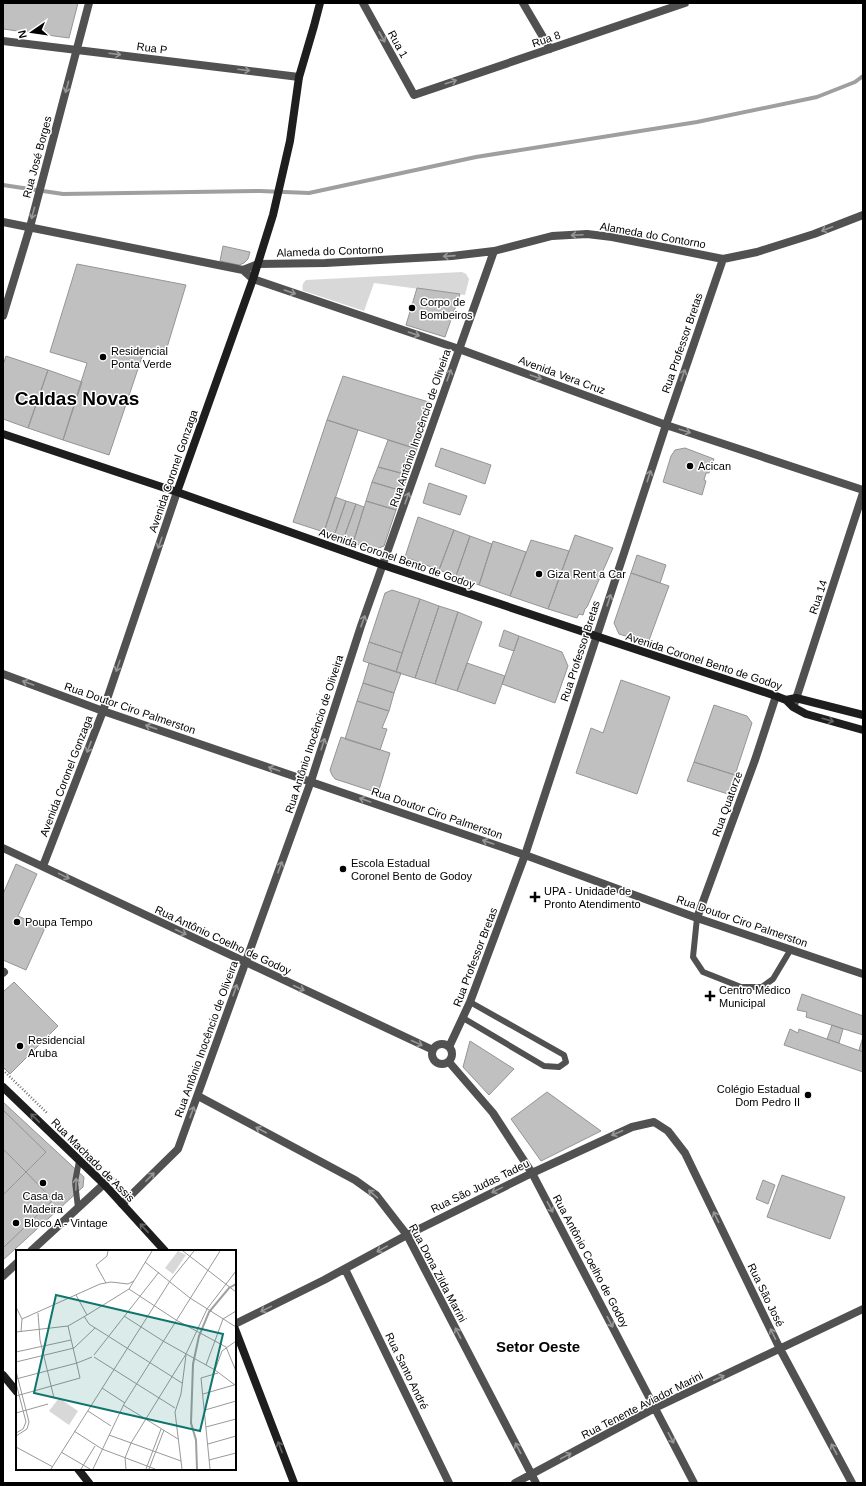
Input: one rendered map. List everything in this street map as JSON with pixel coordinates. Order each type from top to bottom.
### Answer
[{"type":"main road","name":"Avenida Coronel Gonzaga","points":[[177,492],[253,279],[273,215],[290,140],[299,77],[320,3]]},
{"type":"main road","name":"Avenida Coronel Bento de Godoy","points":[[3,434],[177,492],[383,565],[776,696],[786,700],[793,708],[806,714],[863,730]]},
{"type":"main road","name":"Avenida Coronel Bento de Godoy","points":[[786,700],[796,698],[863,716]]},
{"type":"main road","name":"Rua Machado de Assis","points":[[3,1087],[104,1184],[164,1250]]},
{"type":"main road","points":[[236,1332],[294,1483]]},
{"type":"main road","points":[[3,1375],[16,1391]]},
{"type":"main road","points":[[79,1470],[89,1483]]},
{"type":"street","name":"Rua José Borges","points":[[3,316],[30,227],[88,3]]},
{"type":"street","name":"Rua 1","points":[[363,3],[414,95]]},
{"type":"street","points":[[523,3],[550,49]]},
{"type":"street","name":"Rua 8","points":[[414,95],[682,3]]},
{"type":"street","name":"Rua P","points":[[3,41],[299,77]]},
{"type":"street","name":"Alameda do Contorno","points":[[243,270],[258,264],[324,263],[452,256],[494,251],[552,236],[587,234],[612,237],[723,259],[757,252],[814,234],[863,215]]},
{"type":"street","points":[[3,222],[243,270],[253,279]]},
{"type":"street","name":"Rua Antônio Inocêncio de Oliveira","points":[[122,1204],[178,1149],[311,781],[361,626],[494,251]]},
{"type":"street","name":"Rua Professor Bretas","points":[[449,1047],[470,1002],[525,855],[666,425],[723,259]]},
{"type":"street","name":"Avenida Vera Cruz","points":[[253,279],[459,349],[666,425],[863,490]]},
{"type":"street","name":"Avenida Coronel Gonzaga","points":[[43,866],[103,711],[177,492]]},
{"type":"street","name":"Rua 14","points":[[793,708],[863,493]]},
{"type":"street","name":"Rua Doutor Ciro Palmerston","points":[[3,674],[103,711],[525,855],[697,918],[863,974]]},
{"type":"street","name":"Rua Quatorze","points":[[697,918],[755,760],[776,696]]},
{"type":"street","name":"Rua Antônio Coelho de Godoy","points":[[3,848],[433,1050]]},
{"type":"street","points":[[440,1044],[444,1044],[449,1047],[453,1053],[449,1062],[441,1064],[436,1063],[432,1055],[433,1050],[440,1044]]},
{"type":"street","name":"Rua Antônio Coelho de Godoy","points":[[449,1062],[493,1113],[532,1173],[694,1483]]},
{"type":"street","name":"Rua Dona Zilda Marini","points":[[198,1096],[355,1180],[376,1195],[407,1234],[536,1483]]},
{"type":"street","name":"Rua São Judas Tadeu","points":[[236,1324],[345,1269],[407,1234],[532,1173],[632,1127],[654,1122]]},
{"type":"street","name":"Rua São José","points":[[654,1122],[668,1131],[685,1153],[780,1349],[852,1483]]},
{"type":"street","points":[[31,1250],[104,1184]]},
{"type":"street","points":[[3,1276],[16,1264]]},
{"type":"street","name":"Rua Santo André","points":[[345,1269],[449,1483]]},
{"type":"street","name":"Rua Tenente Aviador Marini","points":[[515,1483],[655,1408],[863,1309]]},
{"type":"lane","points":[[697,918],[693,957],[703,972],[741,987],[762,987],[773,979],[791,949]]},
{"type":"lane","points":[[463,1018],[544,1066],[559,1067],[566,1062],[564,1055],[470,1002]]},
{"type":"lane","points":[[78,1208],[75,1182],[80,1161]]},
{"type":"shaded area","points":[[462,272],[466,274],[469,279],[465,295],[374,283],[364,311],[303,291],[302,288],[306,280]]},
{"type":"building","points":[[3,3],[78,3],[69,38],[3,29]]},
{"type":"building","points":[[223,246],[250,252],[248,259],[239,265],[220,261]]},
{"type":"building","name":"Residencial Ponta Verde","points":[[77,264],[186,285],[165,354],[145,348],[109,455],[63,440],[87,363],[50,352]]},
{"type":"building","points":[[417,288],[460,294],[445,337],[406,325]]},
{"type":"building","points":[[6,356],[48,370],[28,428],[3,419],[3,365]]},
{"type":"building","points":[[48,370],[82,382],[63,440],[28,428]]},
{"type":"building","points":[[343,376],[432,403],[417,449],[327,420]]},
{"type":"building","points":[[327,420],[358,430],[324,532],[293,522]]},
{"type":"building","points":[[388,440],[417,449],[408,475],[378,467]]},
{"type":"building","points":[[441,448],[491,465],[485,484],[435,466]]},
{"type":"building","name":"Acican","points":[[685,448],[714,459],[709,473],[706,473],[704,480],[706,481],[702,495],[663,482],[671,456],[675,450]]},
{"type":"building","points":[[378,467],[408,475],[402,491],[372,482]]},
{"type":"building","points":[[372,482],[402,491],[396,510],[366,501]]},
{"type":"building","points":[[429,483],[467,496],[460,515],[423,503]]},
{"type":"building","points":[[335,497],[346,501],[334,536],[324,532]]},
{"type":"building","points":[[346,501],[356,504],[343,540],[334,536]]},
{"type":"building","points":[[366,501],[396,510],[384,546],[374,550],[353,543]]},
{"type":"building","points":[[356,504],[364,507],[353,543],[343,540]]},
{"type":"building","points":[[418,517],[454,530],[439,570],[405,557]]},
{"type":"building","points":[[454,530],[470,536],[456,576],[439,570]]},
{"type":"building","points":[[575,535],[613,548],[583,615],[579,614],[577,618],[548,609]]},
{"type":"building","points":[[470,536],[492,544],[479,585],[456,576]]},
{"type":"building","name":"Giza Rent a Car","points":[[531,540],[569,551],[548,609],[510,596]]},
{"type":"building","points":[[493,541],[526,552],[510,596],[479,585]]},
{"type":"building","points":[[637,555],[666,565],[660,583],[631,573]]},
{"type":"building","points":[[631,573],[669,586],[648,643],[619,634],[614,623]]},
{"type":"building","points":[[392,590],[420,599],[402,653],[369,642],[385,593]]},
{"type":"building","points":[[420,599],[439,606],[415,678],[396,672]]},
{"type":"building","points":[[439,606],[458,612],[435,684],[415,678]]},
{"type":"building","points":[[458,612],[482,622],[457,691],[435,684]]},
{"type":"building","points":[[504,630],[519,636],[514,651],[499,646]]},
{"type":"building","points":[[519,636],[562,652],[568,666],[555,703],[502,684]]},
{"type":"building","points":[[369,642],[402,653],[396,672],[363,661]]},
{"type":"building","points":[[369,663],[401,673],[394,693],[363,683]]},
{"type":"building","points":[[467,663],[505,676],[495,704],[457,691]]},
{"type":"building","points":[[621,680],[670,697],[637,794],[576,773],[591,728],[603,733]]},
{"type":"building","points":[[363,683],[394,693],[389,711],[357,701]]},
{"type":"building","points":[[357,701],[389,711],[382,728],[387,729],[380,750],[345,739]]},
{"type":"building","points":[[714,705],[747,716],[752,723],[735,775],[694,762]]},
{"type":"building","points":[[341,737],[390,753],[378,793],[335,779],[332,775],[330,770]]},
{"type":"building","points":[[694,762],[735,775],[728,794],[687,781]]},
{"type":"building","name":"Poupa Tempo","points":[[16,864],[37,874],[18,916],[45,928],[26,970],[3,960],[3,894]]},
{"type":"building","name":"Residencial Aruba","points":[[14,982],[58,1026],[10,1074],[3,1067],[3,992]]},
{"type":"building","points":[[802,994],[863,1016],[863,1035],[806,1017],[807,1012],[797,1010]]},
{"type":"building","points":[[832,1025],[843,1029],[839,1043],[827,1039]]},
{"type":"building","points":[[790,1029],[798,1033],[799,1029],[863,1052],[863,1072],[784,1045]]},
{"type":"building","points":[[863,1037],[863,1052],[859,1050]]},
{"type":"building","points":[[470,1041],[514,1069],[489,1095],[463,1067]]},
{"type":"building","points":[[547,1092],[601,1131],[541,1161],[511,1119]]},
{"type":"building","name":"Casa da Madeira","points":[[3,1102],[84,1177],[83,1187],[3,1260]]},
{"type":"building","points":[[3,1110],[46,1152],[26,1172],[3,1149]]},
{"type":"building","name":"Bloco A - Vintage","points":[[26,1172],[53,1200],[4,1247],[3,1195]]},
{"type":"building","points":[[782,1175],[845,1197],[830,1239],[767,1217]]},
{"type":"building","points":[[763,1180],[775,1185],[768,1204],[756,1199]]},
{"type":"waterway","points":[[3,185],[63,194],[260,191],[309,193],[476,157],[697,122],[817,97],[855,82],[863,76]]},
{"type":"place","name":"Corpo de Bombeiros","points":[[412,308]]},
{"type":"place","name":"Residencial Ponta Verde","points":[[103,357]]},
{"type":"place","name":"Acican","points":[[690,466]]},
{"type":"place","name":"Giza Rent a Car","points":[[539,574]]},
{"type":"place","name":"Escola Estadual Coronel Bento de Godoy","points":[[343,869]]},
{"type":"place","name":"UPA - Unidade de Pronto Atendimento","points":[[535,897]]},
{"type":"place","name":"Poupa Tempo","points":[[17,922]]},
{"type":"place","name":"Centro Médico Municipal","points":[[710,996]]},
{"type":"place","name":"Residencial Aruba","points":[[20,1046]]},
{"type":"place","name":"Colégio Estadual Dom Pedro II","points":[[808,1095]]},
{"type":"place","name":"Casa da Madeira","points":[[43,1183]]},
{"type":"place","name":"Bloco A - Vintage","points":[[16,1223]]},
{"type":"district","name":"Caldas Novas","points":[[77,398]]},
{"type":"district","name":"Setor Oeste","points":[[538,1346]]}]
